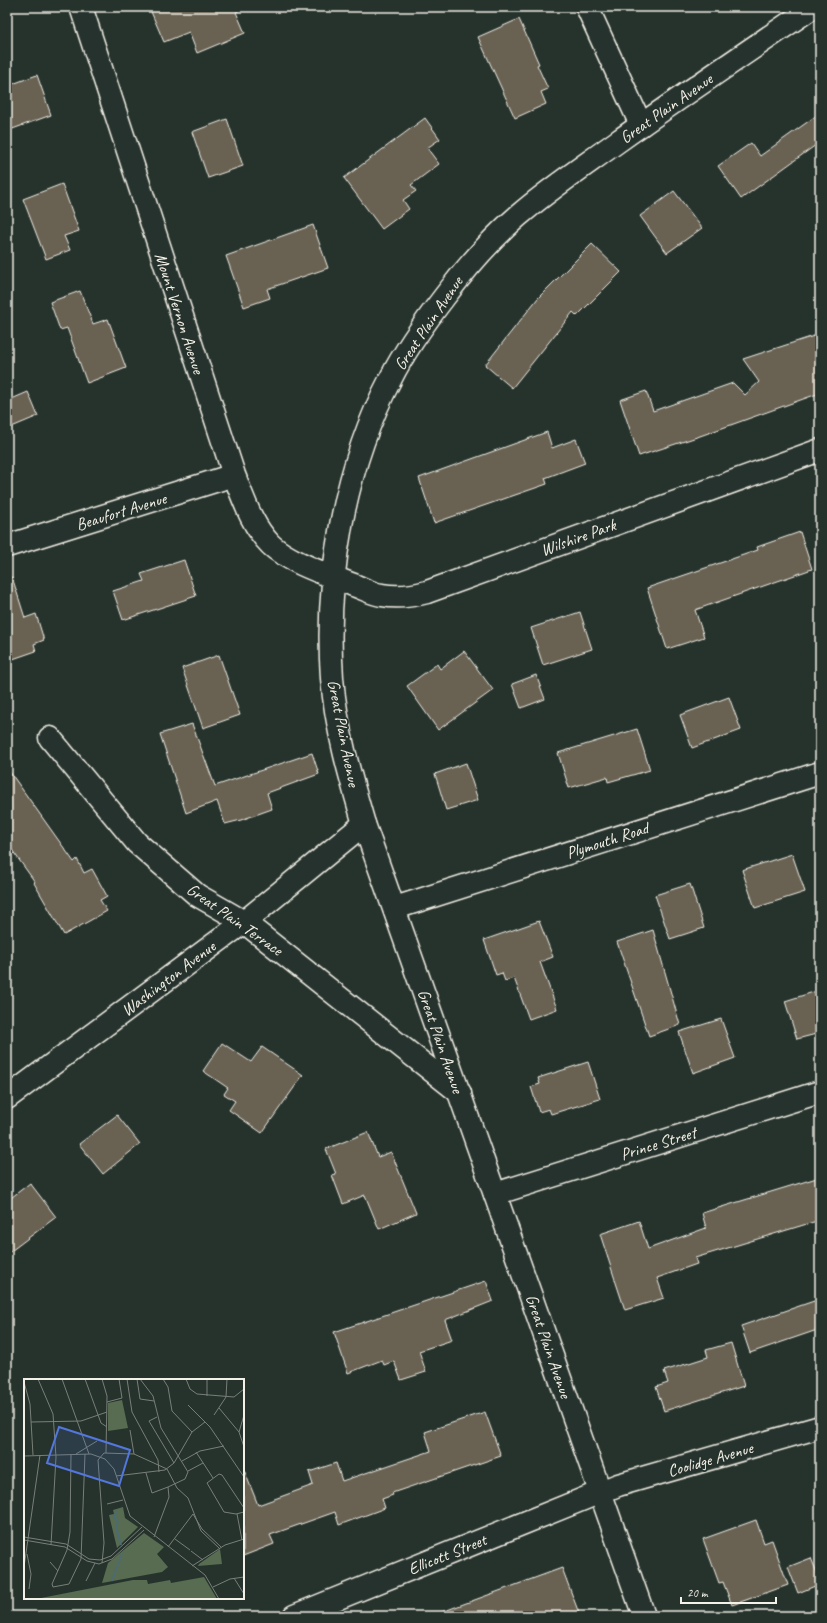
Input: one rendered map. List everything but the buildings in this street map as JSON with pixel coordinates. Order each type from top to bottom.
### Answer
[{"type":"street","name":"Mount Vernon Avenue","points":[[81,7],[234,475],[254,523],[272,545],[282,553],[334,577]]},
{"type":"street","points":[[587,7],[641,125]]},
{"type":"street","name":"Great Plain Avenue","points":[[644,1616],[364,824],[352,784],[343,746],[333,686],[330,641],[334,577],[340,528],[354,469],[390,378],[416,335],[466,268],[490,242],[549,190],[813,7]]},
{"type":"street","name":"Wilshire Park","points":[[334,577],[380,595],[396,597],[420,594],[820,450]]},
{"type":"street","name":"Beaufort Avenue","points":[[7,546],[234,475]]},
{"type":"street","name":"Great Plain Terrace","points":[[50,738],[137,843],[197,895],[244,922],[460,1093]]},
{"type":"street","name":"Plymouth Road","points":[[394,908],[820,773]]},
{"type":"street","name":"Washington Avenue","points":[[7,1098],[244,922],[364,824]]},
{"type":"street","name":"Prince Street","points":[[495,1194],[820,1092]]},
{"type":"street","name":"Coolidge Avenue","points":[[600,1492],[641,1478],[820,1427]]},
{"type":"street","name":"Ellicott Street","points":[[294,1616],[600,1492]]}]
